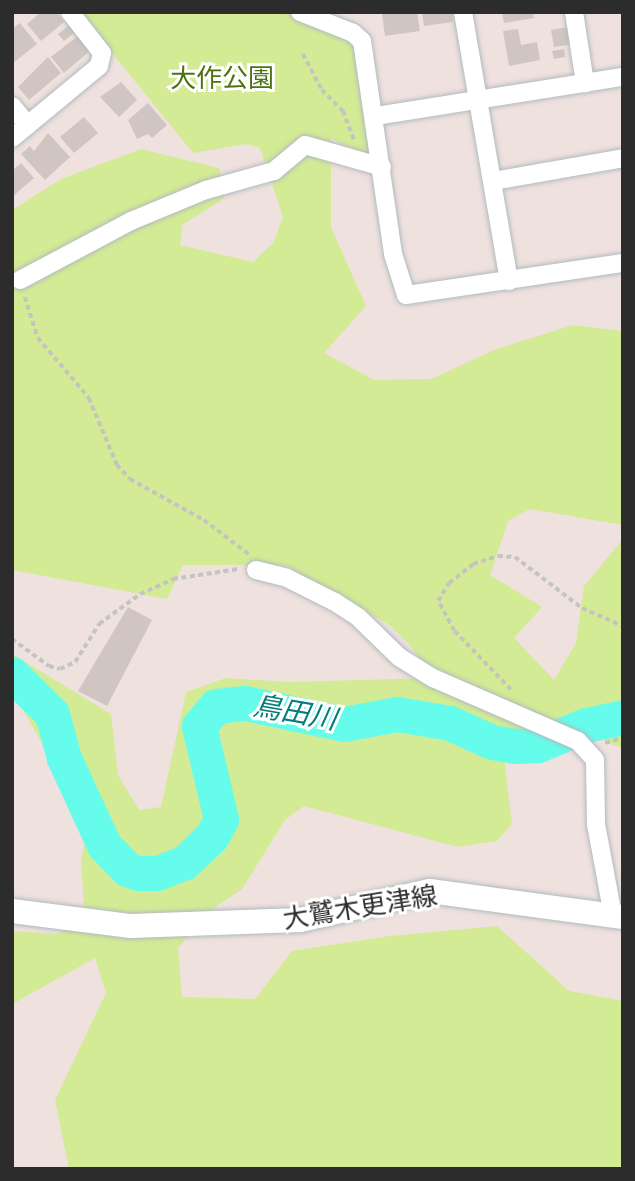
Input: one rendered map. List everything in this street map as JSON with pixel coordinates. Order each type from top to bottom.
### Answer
[{"type":"main road","name":"大鷲木更津線","points":[[12,911],[131,926],[300,920],[430,891],[618,917]]},
{"type":"street","points":[[12,138],[99,66],[102,53],[70,12]]},
{"type":"street","points":[[300,12],[353,33],[362,41],[376,116],[393,254],[406,295],[623,263]]},
{"type":"street","points":[[463,12],[481,99],[509,281]]},
{"type":"street","points":[[574,12],[585,83]]},
{"type":"street","points":[[376,116],[623,77]]},
{"type":"street","points":[[12,106],[28,125]]},
{"type":"street","points":[[20,280],[131,221],[206,190],[274,171],[305,145],[382,167]]},
{"type":"street","points":[[493,181],[623,158]]},
{"type":"street","points":[[256,570],[287,578],[335,602],[358,617],[399,657],[433,678],[578,741],[595,760],[596,824],[618,917]]},
{"type":"path","points":[[303,54],[322,90],[343,111],[362,150]]},
{"type":"path","points":[[12,639],[49,666],[60,669],[75,662],[99,624],[140,594],[204,572],[256,570],[242,545],[130,478],[117,465],[89,398],[38,338],[20,280]]},
{"type":"path","points":[[519,700],[454,631],[438,601],[449,583],[473,564],[515,557],[582,608],[623,626]]},
{"type":"green space","name":"大作公園","points":[[79,12],[285,12],[351,35],[374,152],[365,156],[331,138],[331,227],[366,306],[324,353],[374,380],[431,379],[494,350],[573,325],[623,331],[623,525],[530,509],[508,521],[490,575],[542,607],[514,638],[554,680],[576,643],[584,586],[623,539],[623,749],[589,734],[504,757],[512,824],[497,841],[458,847],[304,806],[285,820],[242,889],[211,910],[178,948],[182,997],[255,999],[292,951],[390,936],[497,926],[569,991],[623,1001],[623,1169],[69,1169],[55,1100],[106,993],[95,958],[12,1004],[12,931],[59,934],[84,906],[81,860],[88,825],[12,690],[12,654],[111,714],[118,775],[139,810],[161,807],[186,692],[226,678],[290,682],[432,678],[410,645],[388,624],[284,565],[183,565],[167,599],[12,570],[12,210],[61,179],[141,149],[219,168],[225,198],[182,225],[180,245],[253,262],[273,243],[283,217],[260,148],[246,144],[193,153]]},
{"type":"building","points":[[41,12],[56,12],[64,22],[41,41],[27,24]]},
{"type":"building","points":[[417,12],[420,31],[385,36],[382,14]]},
{"type":"building","points":[[422,12],[452,12],[453,22],[424,26]]},
{"type":"building","points":[[502,12],[533,12],[534,18],[504,23]]},
{"type":"building","points":[[20,23],[37,44],[12,64],[12,29]]},
{"type":"building","points":[[72,23],[78,30],[64,41],[58,34]]},
{"type":"building","points":[[573,26],[576,44],[554,47],[551,30]]},
{"type":"building","points":[[518,29],[521,45],[537,42],[540,60],[509,66],[503,31]]},
{"type":"building","points":[[79,35],[91,50],[64,73],[51,57]]},
{"type":"building","points":[[564,49],[565,57],[554,59],[552,51]]},
{"type":"building","points":[[48,57],[61,73],[29,100],[18,87]]},
{"type":"building","points":[[121,82],[137,100],[119,117],[100,97]]},
{"type":"building","points":[[148,103],[167,125],[152,138],[148,134],[137,139],[128,120]]},
{"type":"building","points":[[84,117],[98,133],[74,153],[60,137]]},
{"type":"building","points":[[48,133],[70,157],[45,180],[21,154],[30,146],[34,151]]},
{"type":"building","points":[[21,163],[34,178],[12,197],[12,171]]},
{"type":"building","points":[[128,607],[152,620],[107,706],[78,691]]},
{"type":"waterway","name":"鳥田川","points":[[12,674],[52,714],[64,758],[104,845],[127,869],[138,873],[157,873],[185,862],[212,836],[221,819],[199,726],[216,706],[245,703],[344,724],[397,714],[450,723],[492,742],[514,746],[538,745],[586,725],[623,717]]}]
